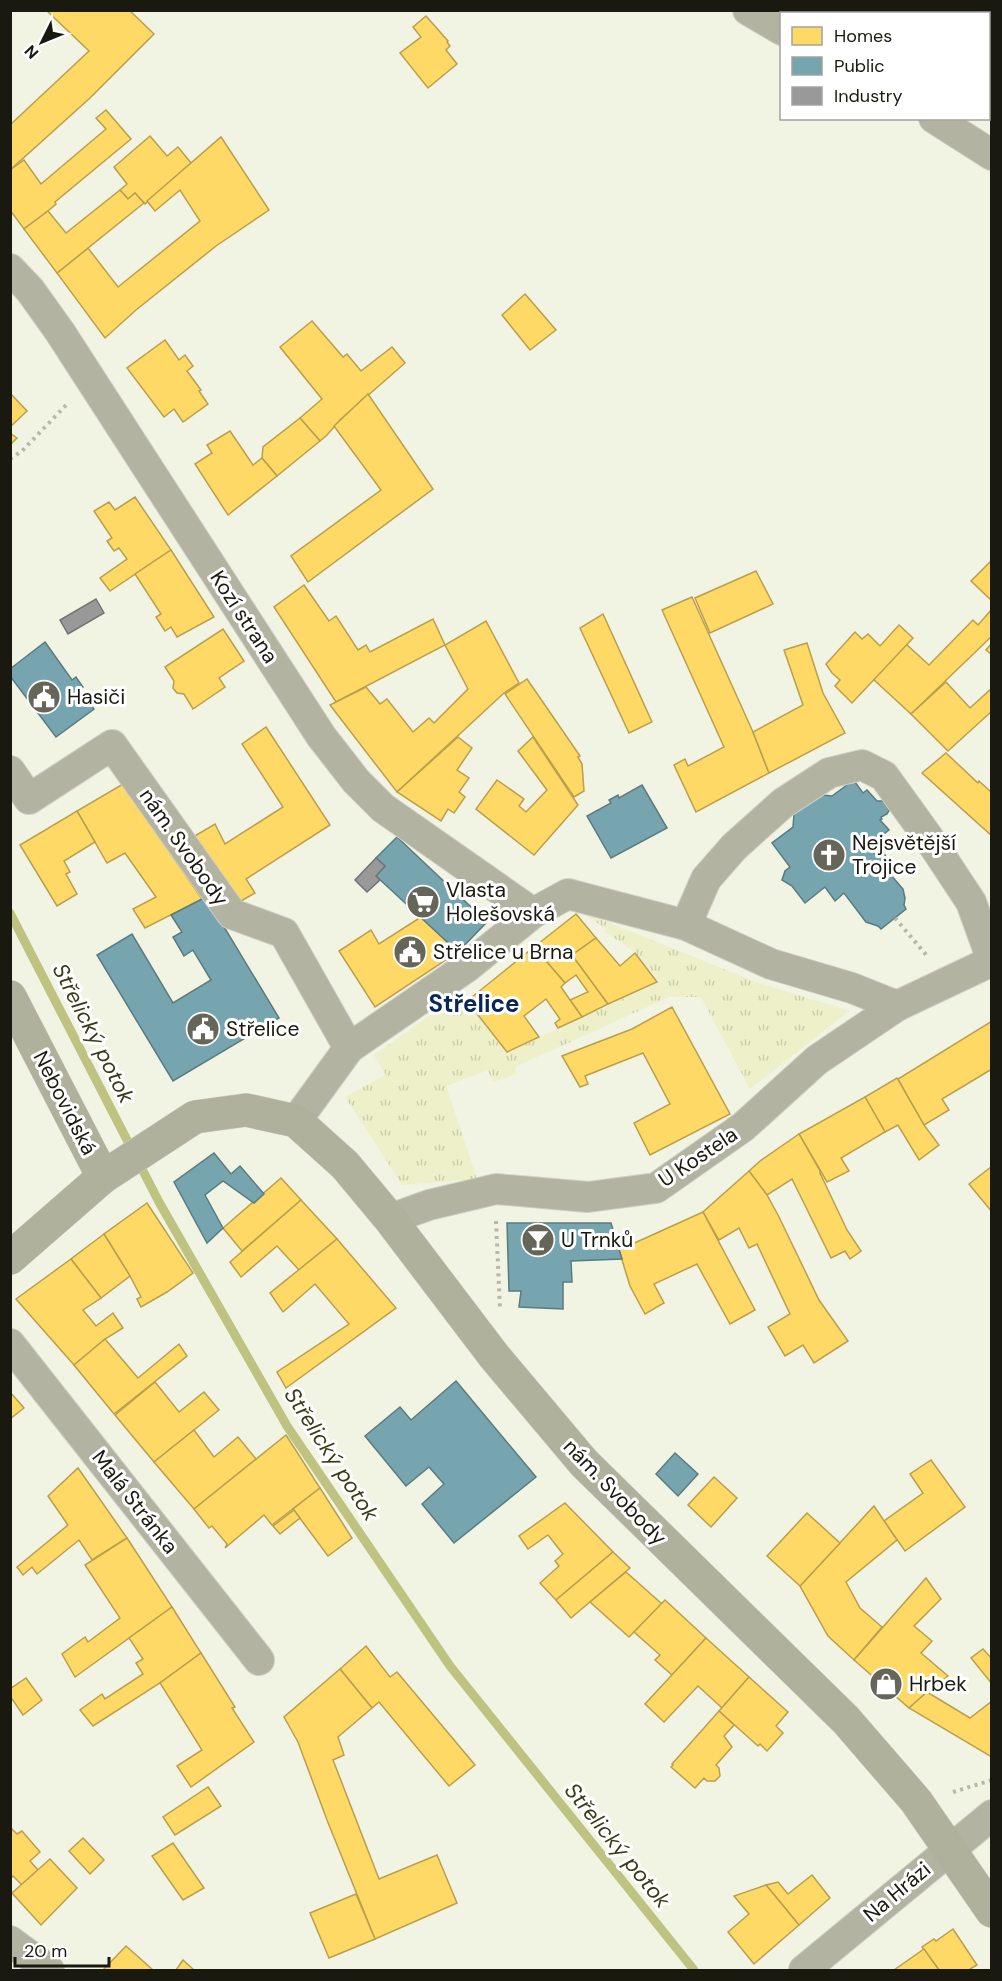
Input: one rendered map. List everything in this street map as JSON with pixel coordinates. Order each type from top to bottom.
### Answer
[{"type":"street","points":[[748,10],[780,29]]},
{"type":"street","points":[[937,120],[992,155]]},
{"type":"street","name":"Kozí strana","points":[[10,269],[42,307],[321,736],[356,781],[383,808],[533,914]]},
{"type":"street","name":"nám. Svobody","points":[[10,771],[28,799],[112,745],[232,914],[284,933],[349,1048]]},
{"type":"street","name":"U Kostela","points":[[390,1219],[429,1205],[496,1189],[588,1197],[656,1188],[743,1127],[817,1060],[897,1006],[992,961],[971,902],[947,865],[884,776],[862,765],[829,773],[783,803],[734,847],[706,879],[686,925]]},
{"type":"street","points":[[296,1121],[349,1048],[467,966],[533,914],[568,894],[686,925],[771,964],[852,988],[897,1006]]},
{"type":"street","name":"Nebovidská","points":[[14,1011],[113,1170]]},
{"type":"street","name":"nám. Svobody","points":[[10,1258],[113,1170],[195,1117],[246,1110],[296,1121],[345,1165],[390,1219],[495,1356],[584,1463],[846,1720],[915,1801],[992,1911]]},
{"type":"street","name":"Malá Stránka","points":[[10,1344],[259,1660]]},
{"type":"street","name":"Na Hrázi","points":[[804,1971],[992,1815]]},
{"type":"path","points":[[10,459],[22,451],[90,380]]},
{"type":"path","points":[[895,918],[924,952]]},
{"type":"path","points":[[496,1211],[501,1319]]},
{"type":"path","points":[[952,1792],[992,1779]]},
{"type":"green space","points":[[580,911],[753,981],[849,1011],[750,1089],[701,997],[669,997],[515,1067],[516,1074],[493,1082],[488,1070],[446,1086],[477,1179],[402,1185],[345,1097],[386,1075],[374,1055],[461,994],[506,1053],[659,982],[635,952]]},
{"type":"building: Homes","points":[[46,10],[129,10],[154,34],[90,98],[10,170],[10,125],[89,51]]},
{"type":"building: Homes","points":[[875,10],[941,10],[940,12],[874,12]]},
{"type":"building: Homes","points":[[426,16],[448,41],[450,46],[446,50],[457,64],[428,88],[400,53],[421,37],[413,27]]},
{"type":"building: Homes","points":[[106,110],[131,139],[24,229],[10,210],[10,170],[24,160],[41,184],[106,129],[96,118]]},
{"type":"building: Homes","points":[[150,136],[167,156],[178,147],[191,163],[145,204],[135,193],[128,199],[120,190],[127,184],[114,167]]},
{"type":"building: Homes","points":[[221,137],[269,210],[216,246],[105,338],[57,273],[88,248],[118,287],[200,221],[180,190],[155,211],[147,201]]},
{"type":"building: Homes","points":[[120,190],[128,199],[135,193],[144,203],[57,273],[24,229],[48,211],[66,233]]},
{"type":"building: Homes","points":[[525,294],[556,330],[530,350],[502,315]]},
{"type":"building: Homes","points":[[312,321],[343,357],[347,354],[361,371],[392,347],[405,363],[341,419],[320,441],[300,418],[322,399],[280,347]]},
{"type":"building: Homes","points":[[165,340],[179,360],[185,355],[193,366],[187,371],[208,404],[183,422],[174,409],[164,417],[127,368]]},
{"type":"building: Homes","points":[[10,393],[27,411],[10,427]]},
{"type":"building: Homes","points":[[368,394],[433,489],[308,582],[291,556],[381,490],[334,426]]},
{"type":"building: Homes","points":[[300,418],[320,441],[277,476],[262,458],[263,447]]},
{"type":"building: Homes","points":[[230,431],[253,465],[262,458],[277,476],[228,515],[195,464],[212,453],[207,445]]},
{"type":"building: Homes","points":[[10,433],[17,438],[10,445]]},
{"type":"building: Homes","points":[[135,497],[171,550],[110,591],[100,578],[127,559],[119,548],[114,551],[107,541],[112,538],[94,511],[109,502],[115,510]]},
{"type":"building: Homes","points":[[171,550],[214,617],[177,637],[171,627],[165,631],[156,617],[161,614],[135,574]]},
{"type":"building: Homes","points":[[992,560],[992,601],[971,581]]},
{"type":"building: Homes","points":[[756,571],[773,604],[710,633],[695,598]]},
{"type":"building: Homes","points":[[304,585],[329,621],[336,616],[358,650],[366,645],[370,652],[433,619],[445,645],[336,702],[274,607]]},
{"type":"building: Homes","points":[[692,597],[769,773],[696,812],[674,765],[685,759],[688,766],[724,747],[662,610]]},
{"type":"building: Homes","points":[[992,609],[992,636],[911,714],[873,679],[906,644],[929,665],[973,620],[978,625]]},
{"type":"building: Homes","points":[[603,614],[652,722],[629,733],[580,628]]},
{"type":"building: Homes","points":[[486,621],[519,683],[504,693],[397,792],[330,705],[366,687],[380,704],[387,699],[413,732],[429,718],[434,723],[468,689],[445,645]]},
{"type":"building: Homes","points":[[899,625],[913,638],[852,703],[835,686],[840,680],[826,664],[855,632],[862,639],[868,634],[880,646]]},
{"type":"building: Homes","points":[[223,629],[244,661],[219,678],[225,687],[193,709],[184,694],[177,693],[173,688],[174,681],[165,667]]},
{"type":"building: Homes","points":[[807,643],[823,693],[845,733],[769,773],[753,732],[803,705],[784,650]]},
{"type":"building: Homes","points":[[992,643],[992,655],[986,650]]},
{"type":"building: Homes","points":[[527,679],[580,756],[578,757],[582,764],[584,791],[574,797],[505,694]]},
{"type":"building: Homes","points":[[946,682],[970,708],[992,688],[992,711],[948,751],[911,714]]},
{"type":"building: Homes","points":[[266,727],[330,825],[246,879],[255,893],[236,904],[193,837],[215,824],[225,844],[283,807],[242,744]]},
{"type":"building: Homes","points":[[458,737],[472,748],[457,770],[469,778],[459,792],[465,797],[454,813],[448,809],[441,821],[397,792]]},
{"type":"building: Homes","points":[[533,737],[578,805],[534,855],[476,809],[497,780],[524,799],[519,806],[526,812],[547,790],[518,751]]},
{"type":"building: Homes","points":[[946,753],[992,793],[992,836],[922,773]]},
{"type":"building: Homes","points":[[123,784],[202,899],[145,928],[133,909],[156,897],[125,853],[107,863],[77,811]]},
{"type":"building: Homes","points":[[77,811],[95,842],[64,861],[70,872],[66,874],[77,894],[57,906],[20,845]]},
{"type":"building: Homes","points":[[576,914],[596,938],[572,955],[608,1004],[582,1017],[570,1000],[588,992],[576,975],[565,983],[534,947]]},
{"type":"building: Homes","points":[[421,917],[458,952],[375,1007],[339,951],[371,930],[379,944]]},
{"type":"building: Homes","points":[[596,938],[620,966],[635,953],[657,982],[608,1004],[572,955]]},
{"type":"building: Homes","points":[[534,947],[565,983],[561,987],[582,1017],[558,1028],[555,1023],[560,1019],[546,999],[524,1016],[539,1037],[507,1052],[467,1001]]},
{"type":"building: Homes","points":[[672,1007],[730,1114],[650,1155],[634,1123],[670,1104],[643,1053],[585,1076],[588,1084],[580,1087],[562,1056],[632,1029]]},
{"type":"building: Homes","points":[[992,1021],[992,1069],[942,1099],[949,1110],[924,1125],[898,1079]]},
{"type":"building: Homes","points":[[897,1078],[924,1125],[939,1145],[919,1160],[898,1125],[885,1132],[865,1097]]},
{"type":"building: Homes","points":[[865,1097],[885,1132],[841,1158],[849,1171],[827,1182],[799,1134]]},
{"type":"building: Homes","points":[[799,1134],[820,1171],[847,1230],[861,1251],[850,1259],[845,1251],[831,1258],[792,1179],[767,1195],[749,1171]]},
{"type":"building: Homes","points":[[992,1168],[992,1212],[969,1184]]},
{"type":"building: Homes","points":[[749,1171],[767,1195],[779,1217],[819,1300],[848,1341],[814,1363],[803,1345],[785,1356],[768,1327],[790,1314],[757,1244],[749,1248],[739,1228],[719,1240],[703,1212]]},
{"type":"building: Homes","points":[[281,1178],[301,1200],[242,1251],[223,1228]]},
{"type":"building: Homes","points":[[301,1200],[337,1239],[299,1270],[277,1246],[241,1277],[230,1262]]},
{"type":"building: Homes","points":[[147,1203],[193,1273],[141,1307],[137,1299],[141,1297],[104,1234]]},
{"type":"building: Homes","points":[[703,1212],[755,1310],[730,1324],[697,1264],[654,1284],[664,1303],[645,1314],[630,1286],[619,1250]]},
{"type":"building: Homes","points":[[104,1234],[130,1276],[101,1298],[71,1259]]},
{"type":"building: Homes","points":[[337,1239],[396,1308],[286,1388],[277,1372],[349,1324],[315,1284],[283,1312],[270,1293]]},
{"type":"building: Homes","points":[[71,1259],[101,1298],[83,1310],[96,1326],[113,1313],[123,1328],[105,1339],[74,1365],[16,1299]]},
{"type":"building: Homes","points":[[105,1339],[138,1378],[179,1344],[187,1356],[114,1414],[74,1365]]},
{"type":"building: Homes","points":[[155,1382],[179,1412],[204,1392],[219,1410],[154,1462],[115,1415]]},
{"type":"building: Homes","points":[[10,1392],[24,1408],[10,1419]]},
{"type":"building: Homes","points":[[194,1430],[214,1457],[238,1437],[256,1459],[194,1509],[154,1462]]},
{"type":"building: Homes","points":[[286,1435],[320,1488],[272,1525],[264,1515],[225,1548],[227,1544],[212,1526],[209,1528],[194,1509]]},
{"type":"building: Homes","points":[[931,1460],[965,1507],[905,1551],[884,1521],[923,1493],[910,1474]]},
{"type":"building: Homes","points":[[78,1468],[127,1538],[92,1560],[79,1540],[37,1574],[32,1567],[23,1575],[17,1567],[68,1525],[48,1496]]},
{"type":"building: Homes","points":[[714,1477],[737,1498],[711,1527],[688,1505]]},
{"type":"building: Homes","points":[[320,1488],[352,1538],[328,1556],[293,1509]]},
{"type":"building: Homes","points":[[565,1503],[613,1552],[556,1600],[540,1583],[559,1566],[555,1561],[563,1554],[548,1535],[528,1549],[519,1536]]},
{"type":"building: Homes","points":[[874,1506],[897,1540],[846,1582],[860,1608],[882,1627],[854,1660],[828,1636],[800,1586]]},
{"type":"building: Homes","points":[[294,1510],[300,1518],[280,1534],[273,1526]]},
{"type":"building: Homes","points":[[807,1513],[840,1543],[800,1586],[767,1556]]},
{"type":"building: Homes","points":[[127,1538],[172,1607],[75,1677],[62,1654],[85,1637],[88,1642],[120,1618],[85,1565]]},
{"type":"building: Homes","points":[[613,1552],[630,1568],[571,1618],[556,1600]]},
{"type":"building: Homes","points":[[626,1572],[662,1604],[629,1637],[590,1602]]},
{"type":"building: Homes","points":[[926,1578],[941,1599],[914,1626],[932,1641],[921,1653],[948,1676],[909,1708],[854,1660]]},
{"type":"building: Homes","points":[[665,1600],[706,1638],[672,1675],[655,1660],[660,1655],[634,1632]]},
{"type":"building: Homes","points":[[172,1607],[201,1653],[160,1683],[93,1726],[80,1710],[102,1694],[105,1699],[143,1674],[136,1663],[143,1659],[129,1638]]},
{"type":"building: Homes","points":[[706,1638],[749,1677],[722,1708],[698,1686],[664,1722],[645,1704]]},
{"type":"building: Homes","points":[[366,1646],[390,1677],[397,1672],[475,1765],[449,1786],[379,1702],[372,1708],[340,1669]]},
{"type":"building: Homes","points":[[983,1649],[992,1659],[992,1684],[971,1658]]},
{"type":"building: Homes","points":[[201,1653],[254,1742],[191,1787],[177,1766],[202,1750],[160,1683]]},
{"type":"building: Homes","points":[[340,1669],[372,1708],[338,1737],[344,1755],[333,1760],[379,1879],[437,1855],[457,1903],[375,1939],[298,1742],[284,1717]]},
{"type":"building: Homes","points":[[749,1677],[788,1712],[776,1726],[783,1733],[767,1751],[760,1744],[758,1746],[719,1711]]},
{"type":"building: Homes","points":[[26,1678],[42,1700],[23,1715],[10,1696],[10,1689]]},
{"type":"building: Homes","points":[[927,1692],[970,1718],[992,1701],[992,1755],[990,1756],[909,1708]]},
{"type":"building: Homes","points":[[719,1711],[734,1725],[724,1736],[732,1747],[716,1765],[720,1776],[715,1781],[707,1781],[704,1778],[695,1788],[671,1767]]},
{"type":"building: Homes","points":[[208,1787],[221,1806],[175,1835],[163,1817]]},
{"type":"building: Homes","points":[[10,1827],[17,1834],[22,1831],[40,1852],[30,1861],[38,1870],[22,1885],[13,1876],[10,1879]]},
{"type":"building: Homes","points":[[83,1838],[104,1860],[90,1874],[69,1851]]},
{"type":"building: Homes","points":[[173,1843],[204,1888],[183,1900],[152,1856]]},
{"type":"building: Homes","points":[[50,1859],[77,1888],[41,1925],[12,1893]]},
{"type":"building: Homes","points":[[812,1875],[830,1898],[799,1925],[766,1885],[778,1882],[788,1894]]},
{"type":"building: Homes","points":[[766,1885],[799,1925],[754,1964],[728,1932],[749,1914],[734,1896]]},
{"type":"building: Homes","points":[[356,1894],[375,1939],[329,1958],[310,1913]]},
{"type":"building: Homes","points":[[953,1929],[977,1965],[971,1970],[939,1970],[922,1947],[934,1939],[936,1941]]},
{"type":"building: Homes","points":[[126,1946],[153,1970],[103,1970]]},
{"type":"building: Homes","points":[[924,1949],[939,1970],[894,1970]]},
{"type":"building: Homes","points":[[183,1960],[194,1970],[176,1970]]},
{"type":"building: Public","points":[[45,642],[72,680],[76,677],[83,687],[80,689],[94,709],[56,737],[10,676],[10,669]]},
{"type":"building: Public","name":"Nejsvětější Trojice","points":[[851,782],[855,782],[863,793],[867,790],[877,801],[887,801],[890,809],[880,820],[889,830],[874,842],[877,845],[872,851],[878,857],[884,853],[886,857],[881,861],[887,869],[892,866],[895,869],[890,874],[903,889],[906,909],[881,929],[866,922],[844,893],[835,901],[825,887],[805,903],[792,886],[782,880],[785,871],[790,867],[772,843],[793,827],[794,814],[805,800],[822,795],[832,796]]},
{"type":"building: Public","points":[[642,785],[667,828],[611,858],[587,816],[611,803],[609,800],[618,795],[619,798]]},
{"type":"building: Public","points":[[397,837],[487,922],[458,952],[376,876],[385,866],[376,858]]},
{"type":"building: Public","points":[[206,897],[279,1018],[173,1081],[97,955],[132,934],[173,1003],[211,980],[193,950],[184,956],[173,937],[182,932],[171,915]]},
{"type":"building: Public","points":[[214,1153],[231,1174],[240,1166],[264,1194],[254,1203],[223,1181],[205,1195],[223,1228],[207,1243],[174,1182]]},
{"type":"building: Public","points":[[507,1223],[611,1223],[622,1259],[571,1261],[572,1282],[563,1282],[563,1309],[519,1307],[521,1291],[509,1291]]},
{"type":"building: Public","points":[[456,1381],[536,1477],[454,1543],[422,1504],[444,1484],[429,1467],[406,1486],[365,1436],[400,1407],[411,1420]]},
{"type":"building: Public","points":[[675,1453],[698,1474],[678,1496],[656,1474]]},
{"type":"building: Industry","points":[[96,599],[104,613],[68,634],[60,620]]},
{"type":"building: Industry","points":[[376,858],[385,866],[376,876],[380,880],[367,892],[355,880]]},
{"type":"waterway","name":"Střelický potok","points":[[10,913],[159,1202],[287,1426],[450,1666],[694,1970]]},
{"type":"place","name":"Hasiči","points":[[44,697]]},
{"type":"place","name":"Nejsvětější Trojice","points":[[829,855]]},
{"type":"place","name":"Vlasta Holešovská","points":[[423,902]]},
{"type":"place","name":"Střelice u Brna","points":[[410,952]]},
{"type":"place","name":"Střelice","points":[[203,1029]]},
{"type":"place","name":"U Trnků","points":[[538,1240]]},
{"type":"place","name":"Hrbek","points":[[886,1684]]},
{"type":"district","name":"Střelice","points":[[474,1004]]}]
